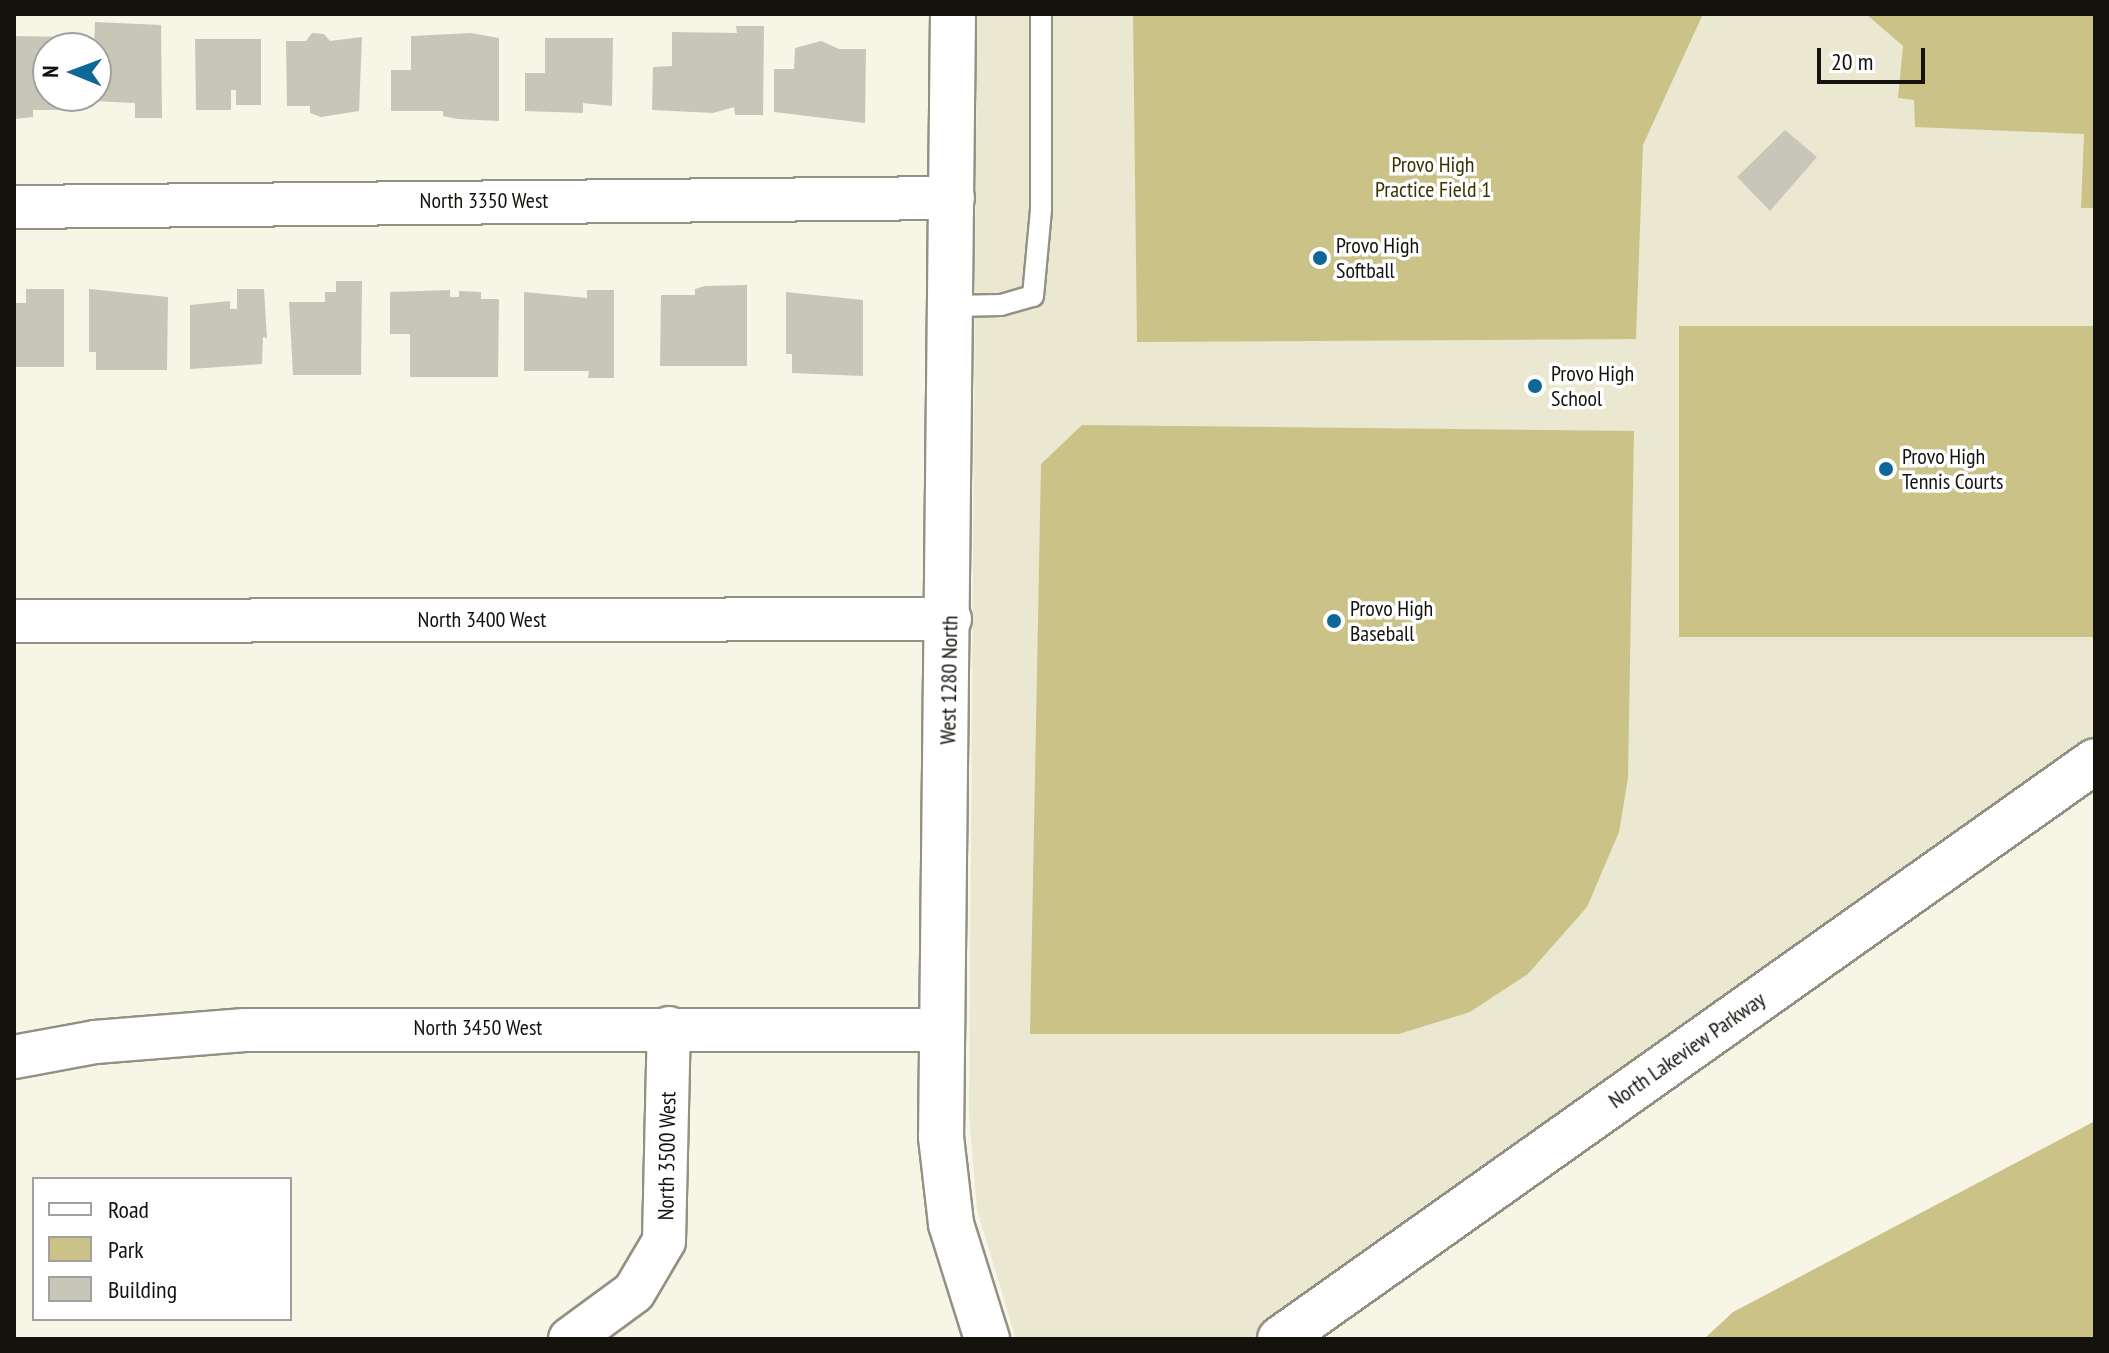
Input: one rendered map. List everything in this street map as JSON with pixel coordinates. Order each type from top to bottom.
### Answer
[{"type":"street","name":"West 1280 North","points":[[953,14],[944,1181],[961,1267],[987,1339]]},
{"type":"street","name":"North 3350 West","points":[[14,207],[953,198]]},
{"type":"street","name":"North 3400 West","points":[[14,621],[950,619]]},
{"type":"street","name":"North Lakeview Parkway","points":[[1280,1339],[2095,761]]},
{"type":"street","name":"North 3500 West","points":[[570,1339],[634,1292],[664,1241],[669,1028]]},
{"type":"street","name":"North 3450 West","points":[[14,1057],[95,1042],[245,1030],[943,1030]]},
{"type":"lane","points":[[953,306],[1001,305],[1033,296],[1041,210],[1041,14]]},
{"type":"shaded area","name":"Provo High School","points":[[977,14],[2095,14],[2095,757],[1249,1339],[1016,1339],[977,1210],[969,1114]]},
{"type":"green space","name":"Provo High Softball","points":[[1133,14],[1703,14],[1643,145],[1636,339],[1137,342]]},
{"type":"green space","points":[[1866,14],[2095,14],[2095,208],[2081,208],[2084,134],[1915,127],[1914,100],[1898,98],[1903,46]]},
{"type":"green space","name":"Provo High Tennis Courts","points":[[1679,326],[2095,326],[2095,637],[1679,637]]},
{"type":"green space","name":"Provo High Baseball","points":[[1082,425],[1634,431],[1628,778],[1619,832],[1587,907],[1528,974],[1470,1012],[1399,1034],[1030,1034],[1041,464]]},
{"type":"green space","points":[[2095,1121],[2095,1339],[1704,1339],[1733,1312]]},
{"type":"building","points":[[95,22],[161,25],[162,118],[135,118],[135,103],[112,102],[112,32],[95,32]]},
{"type":"building","points":[[736,26],[764,26],[763,115],[735,115],[734,107],[713,113],[652,110],[653,67],[672,66],[672,32],[737,33]]},
{"type":"building","points":[[312,33],[324,34],[330,41],[362,37],[359,111],[321,117],[310,113],[310,106],[287,106],[286,41],[306,41]]},
{"type":"building","points":[[471,33],[499,38],[499,121],[457,119],[443,116],[443,111],[391,111],[391,70],[411,70],[411,36]]},
{"type":"building","points":[[14,36],[32,36],[33,117],[14,119]]},
{"type":"building","points":[[545,38],[613,38],[612,106],[583,103],[583,113],[525,111],[525,73],[545,73]]},
{"type":"building","points":[[195,39],[261,39],[261,105],[236,105],[236,90],[231,90],[231,110],[196,110]]},
{"type":"building","points":[[821,41],[839,49],[866,49],[865,123],[774,112],[774,69],[794,69],[795,48]]},
{"type":"building","points":[[1785,130],[1817,157],[1770,211],[1737,177]]},
{"type":"building","points":[[336,281],[362,281],[361,375],[293,375],[289,302],[325,302],[325,292],[336,292]]},
{"type":"building","points":[[747,285],[747,366],[660,366],[661,295],[695,295],[695,289],[705,286]]},
{"type":"building","points":[[26,289],[64,289],[64,367],[14,367],[14,303],[26,303]]},
{"type":"building","points":[[89,289],[168,297],[167,370],[96,370],[96,352],[89,352]]},
{"type":"building","points":[[237,289],[264,289],[267,338],[263,337],[262,364],[190,369],[190,305],[230,301],[230,309],[237,309]]},
{"type":"building","points":[[450,290],[450,297],[459,297],[459,291],[481,292],[481,299],[499,299],[498,377],[410,377],[410,334],[390,334],[390,292]]},
{"type":"building","points":[[587,290],[614,290],[614,378],[588,378],[589,371],[524,371],[524,292],[587,298]]},
{"type":"building","points":[[786,292],[863,300],[863,376],[792,373],[792,354],[786,354]]},
{"type":"place","name":"Provo High Softball","points":[[1320,258]]},
{"type":"place","name":"Provo High School","points":[[1535,386]]},
{"type":"place","name":"Provo High Tennis Courts","points":[[1886,469]]},
{"type":"place","name":"Provo High Baseball","points":[[1334,621]]},
{"type":"park label","name":"Provo High Practice Field 1","points":[[1433,176]]}]
